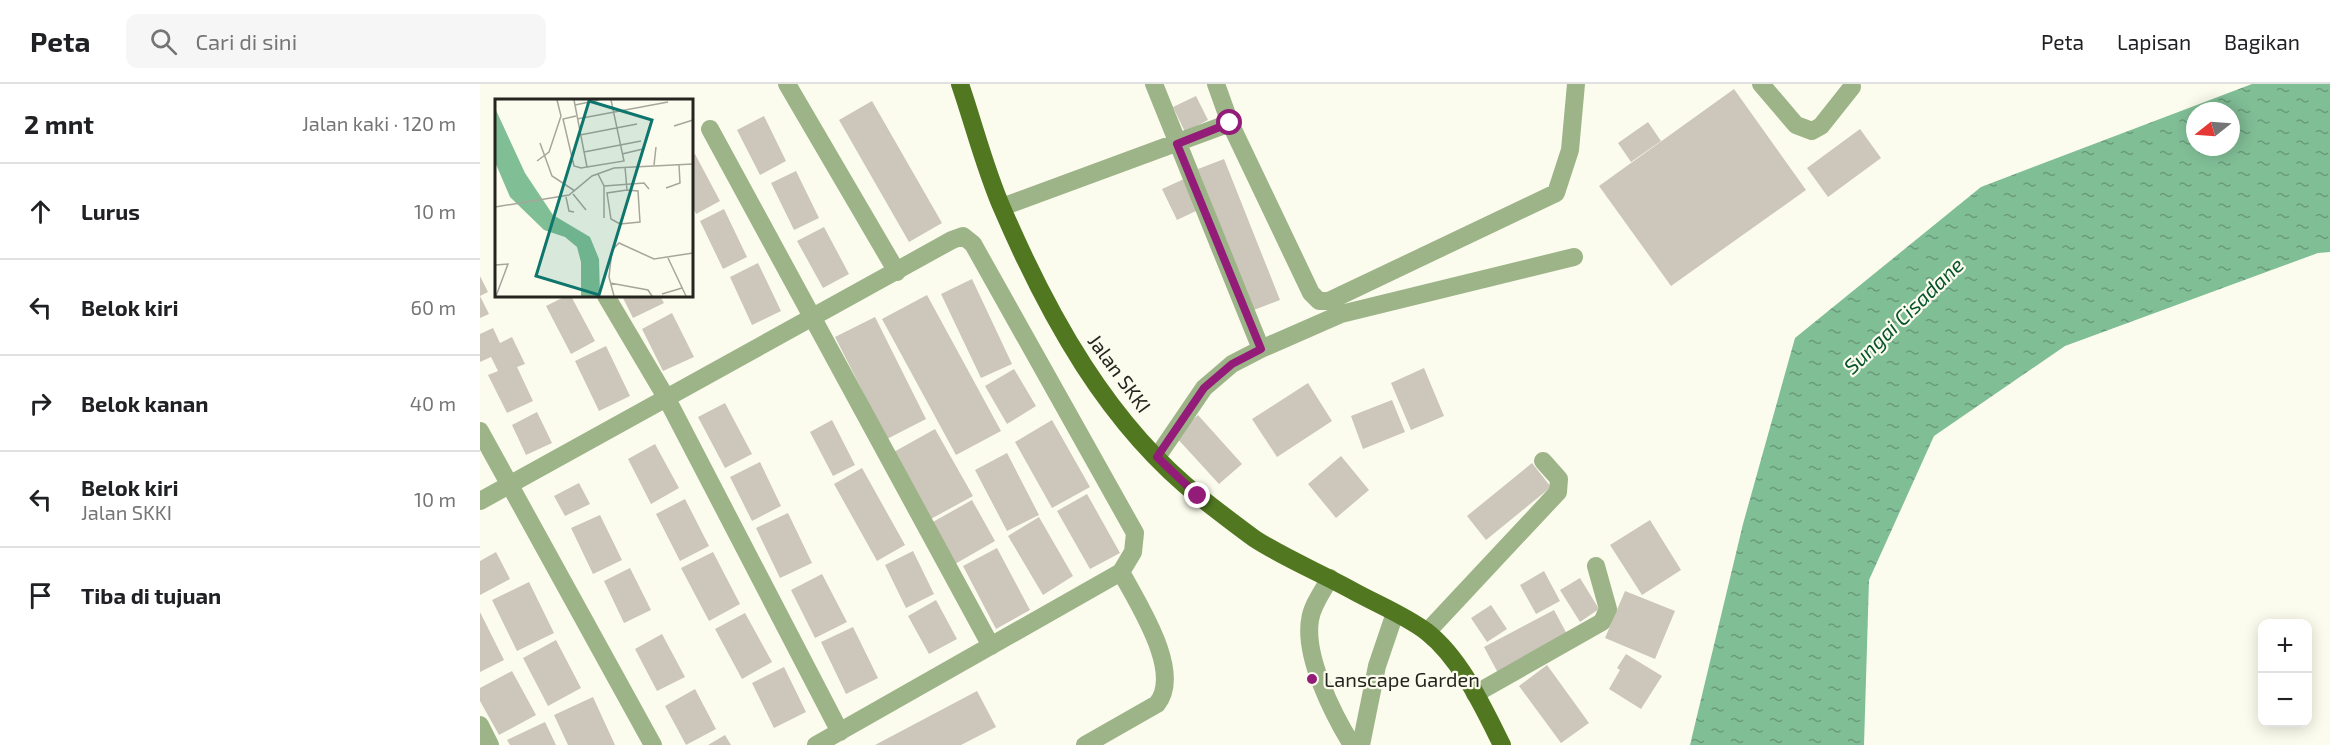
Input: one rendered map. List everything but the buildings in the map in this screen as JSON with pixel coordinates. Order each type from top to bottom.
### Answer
[{"type":"main road","name":"Jalan SKKI","points":[[960,84],[1002,207],[1051,311],[1083,364],[1116,411],[1157,457],[1198,496],[1256,539],[1426,632],[1454,662],[1475,694],[1502,745]]},
{"type":"street","points":[[787,84],[897,272]]},
{"type":"street","points":[[1154,84],[1261,349]]},
{"type":"street","points":[[1216,84],[1230,123],[1311,293],[1319,301],[1329,301],[1556,193],[1570,150],[1576,84]]},
{"type":"street","points":[[1761,84],[1796,125],[1812,131],[1821,126],[1856,85]]},
{"type":"street","points":[[1002,207],[1230,123]]},
{"type":"street","points":[[710,129],[811,319],[991,646]]},
{"type":"street","points":[[480,501],[963,236],[973,244],[1135,533],[1132,552],[1121,572],[816,745]]},
{"type":"street","points":[[1157,457],[1204,388],[1232,364],[1261,349],[1341,314],[1574,257]]},
{"type":"street","points":[[607,297],[667,399],[840,732]]},
{"type":"street","points":[[480,431],[653,745]]},
{"type":"street","points":[[1426,632],[1558,492],[1559,479],[1543,461]]},
{"type":"street","points":[[1475,694],[1602,622],[1608,609],[1596,566]]},
{"type":"street","points":[[1085,745],[1157,704],[1165,694],[1167,680],[1152,631],[1121,572]]},
{"type":"street","points":[[1330,578],[1315,604],[1309,621],[1312,645],[1318,675],[1334,715],[1352,745]]},
{"type":"street","points":[[1361,745],[1377,666],[1395,614]]},
{"type":"street","points":[[480,725],[490,745]]},
{"type":"water","name":"Sungai Cisadane","points":[[2252,84],[2330,84],[2330,252],[2318,253],[2065,346],[1934,436],[1869,580],[1864,745],[1690,745],[1743,524],[1795,338],[1981,187],[2186,109],[2186,156],[2240,156],[2240,102],[2205,102]]},
{"type":"place","name":"Lanscape Garden","points":[[1312,679]]},
{"type":"route","points":[[1198,496],[1157,457],[1204,388],[1232,364],[1261,349],[1177,144],[1230,123]]}]
